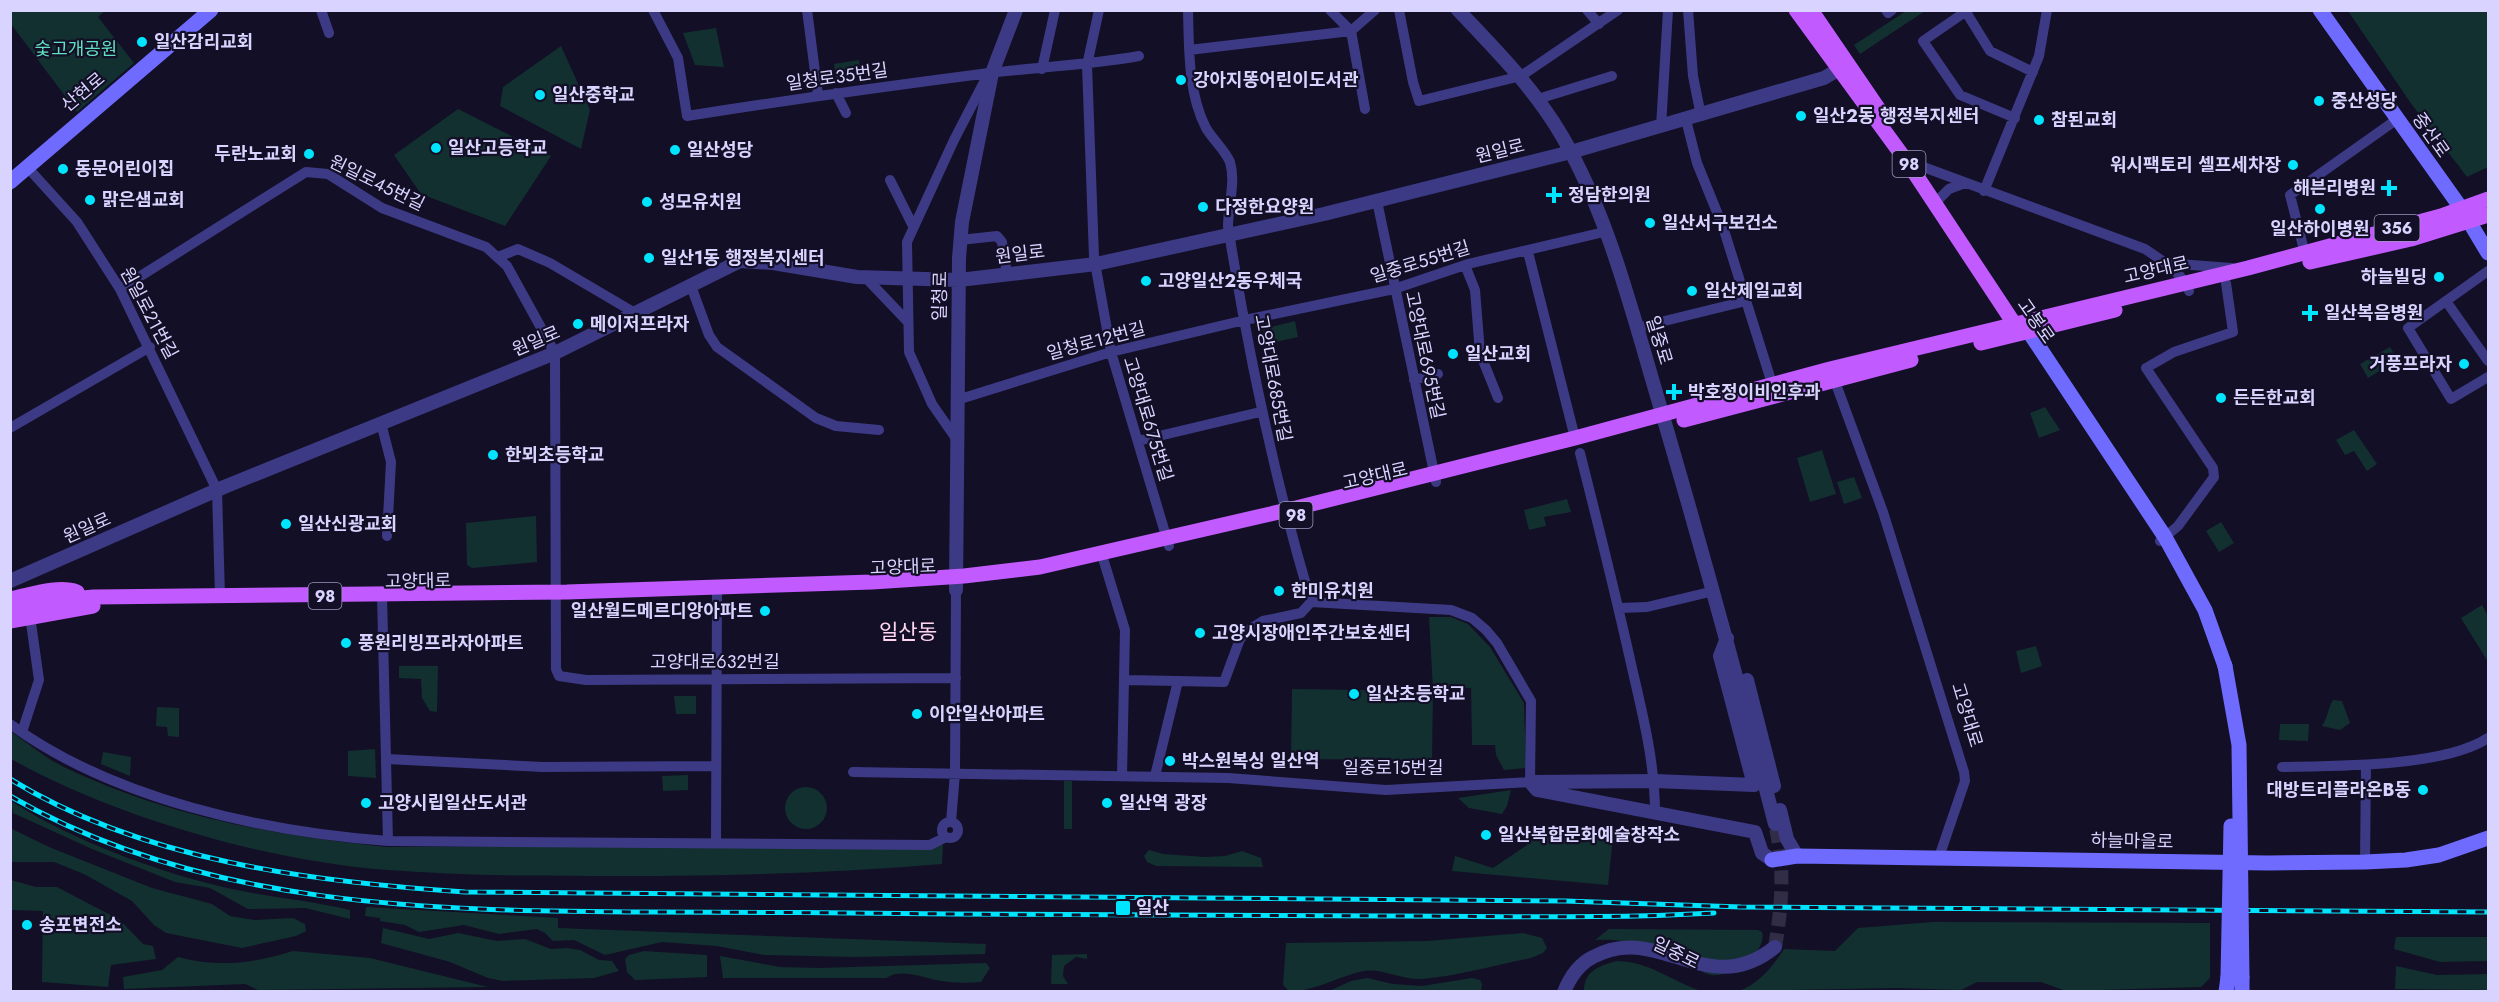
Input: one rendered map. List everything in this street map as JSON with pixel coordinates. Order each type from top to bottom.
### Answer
[{"type":"main road","name":"산현로","points":[[10,182],[211,10]]},
{"type":"main road","name":"고봉로","points":[[1796,10],[1918,165],[2022,328]]},
{"type":"main road","name":"고봉로","points":[[1811,10],[1843,68],[2022,328],[2162,539],[2198,615],[2220,667],[2225,708],[2232,780],[2234,984]]},
{"type":"main road","name":"중산로","points":[[2320,10],[2465,215],[2488,253]]},
{"type":"main road","name":"고양대로","points":[[2187,287],[2226,283],[2411,239],[2465,215],[2488,199]]},
{"type":"main road","name":"고양대로","points":[[557,595],[717,594],[956,584],[1103,556],[1286,518],[1435,477],[1832,375],[2187,287],[2248,268],[2465,215],[2488,215]]},
{"type":"main road","name":"고양대로","points":[[1435,477],[1577,445],[1664,419]]},
{"type":"main road","name":"고양대로","points":[[10,611],[71,599],[94,602],[382,598],[956,584]]},
{"type":"main road","points":[[10,599],[70,589],[94,602],[81,613],[31,623],[10,630]]},
{"type":"main road","name":"고양대로","points":[[10,621],[94,602],[220,597],[382,598]]},
{"type":"main road","name":"하늘마을로","points":[[1772,860],[1797,856],[2268,863],[2364,862],[2406,860],[2439,855],[2488,838]]},
{"type":"street","points":[[321,10],[329,33]]},
{"type":"street","name":"일청로35번길","points":[[653,10],[678,58],[687,116],[818,95],[992,73],[1087,65],[1138,56]]},
{"type":"street","points":[[807,10],[818,95]]},
{"type":"street","name":"일청로","points":[[956,584],[960,240],[992,73],[1016,10]]},
{"type":"street","points":[[1042,69],[1054,10]]},
{"type":"street","points":[[1096,264],[1087,65],[1099,10]]},
{"type":"street","name":"고양대로685번길","points":[[1188,10],[1189,50],[1195,92],[1206,127],[1229,161],[1233,180],[1228,202],[1229,235],[1260,412],[1286,518]]},
{"type":"street","points":[[1330,10],[1351,31],[1365,109]]},
{"type":"street","points":[[1189,50],[1351,31],[1375,10]]},
{"type":"street","points":[[1399,10],[1419,101],[1521,76],[1618,10]]},
{"type":"street","name":"일중로","points":[[1458,10],[1521,76],[1538,99],[1571,152],[1604,232],[1664,419],[1714,591],[1775,824]]},
{"type":"street","points":[[1587,10],[1599,24]]},
{"type":"street","points":[[1661,127],[1668,10]]},
{"type":"street","points":[[1675,10],[1688,12],[1693,76],[1701,116]]},
{"type":"street","points":[[1984,191],[2039,56],[2047,10]]},
{"type":"street","points":[[2015,118],[1960,95],[1923,41],[1967,11],[1990,51],[2033,72]]},
{"type":"street","name":"원일로","points":[[10,581],[217,490],[555,353],[735,262],[745,260],[866,278],[958,280],[1096,264],[1377,201],[1571,152],[1701,116],[1843,68]]},
{"type":"street","points":[[957,440],[932,404],[909,352],[907,242],[954,140],[983,84],[992,73]]},
{"type":"street","points":[[1538,99],[1612,76]]},
{"type":"street","points":[[836,93],[846,113]]},
{"type":"street","points":[[1686,120],[1697,163],[1724,227],[1774,390]]},
{"type":"street","points":[[2305,254],[2290,195],[2396,120]]},
{"type":"street","points":[[1918,165],[2145,249],[2165,263],[2187,287]]},
{"type":"street","name":"원일로21번길","points":[[28,168],[77,222],[120,290],[150,347],[217,490]]},
{"type":"street","name":"원일로45번길","points":[[120,290],[306,172],[328,174],[382,208],[486,247],[507,266],[555,353]]},
{"type":"street","points":[[890,180],[913,226]]},
{"type":"street","points":[[1940,198],[1943,192],[1965,183]]},
{"type":"street","name":"고양대로695번길","points":[[1377,201],[1435,477]]},
{"type":"street","name":"일중로55번길","points":[[1245,320],[1394,289],[1465,265],[1528,252],[1604,232]]},
{"type":"street","points":[[960,240],[997,236],[1002,242],[1007,274]]},
{"type":"street","points":[[498,257],[518,249],[550,263],[635,313]]},
{"type":"street","points":[[1528,252],[1619,608],[1655,781],[1655,813]]},
{"type":"street","points":[[2165,263],[2248,268]]},
{"type":"street","name":"고양대로675번길","points":[[1096,264],[1111,352],[1167,542]]},
{"type":"street","points":[[1465,265],[1475,290],[1480,353],[1498,398]]},
{"type":"street","points":[[2488,272],[2408,328],[2451,399],[2488,377]]},
{"type":"street","points":[[866,278],[907,321]]},
{"type":"street","points":[[2162,539],[2178,526],[2214,477],[2213,468],[2146,368],[2174,352],[2233,332],[2226,283]]},
{"type":"street","points":[[691,286],[709,335],[717,347],[826,423],[879,430]]},
{"type":"street","points":[[1636,328],[1746,301]]},
{"type":"street","points":[[2446,301],[2488,361]]},
{"type":"street","name":"일청로12번길","points":[[957,400],[1111,352],[1245,320]]},
{"type":"street","points":[[10,428],[150,347]]},
{"type":"street","points":[[555,353],[557,595]]},
{"type":"street","points":[[1414,380],[1438,374]]},
{"type":"street","name":"고양대로","points":[[1832,375],[1883,512],[1964,772],[1965,781],[1939,857]]},
{"type":"street","points":[[1137,441],[1260,412]]},
{"type":"street","points":[[381,423],[391,462],[387,536]]},
{"type":"street","points":[[217,490],[220,597]]},
{"type":"street","points":[[1286,518],[1311,602]]},
{"type":"street","points":[[1103,556],[1125,630],[1122,776]]},
{"type":"street","points":[[10,724],[94,772],[168,802],[260,823],[388,841],[930,845],[946,837],[942,827],[951,822],[955,773],[956,584]]},
{"type":"street","points":[[1619,608],[1647,607],[1714,591]]},
{"type":"street","points":[[716,842],[717,594]]},
{"type":"street","name":"고양대로632번길","points":[[557,595],[556,669],[562,678],[956,678]]},
{"type":"street","points":[[382,598],[388,841]]},
{"type":"street","points":[[1125,680],[1224,682],[1240,639],[1250,629],[1263,621],[1301,613],[1311,602]]},
{"type":"street","points":[[1311,602],[1451,610],[1472,618],[1497,643],[1531,701],[1530,783],[1537,790],[1755,832],[1762,853],[1772,860]]},
{"type":"street","points":[[22,732],[39,680],[31,623]]},
{"type":"street","name":"일중로","points":[[1727,638],[1720,656],[1754,784]]},
{"type":"street","name":"일중로","points":[[1727,638],[1740,657],[1787,839],[1797,856]]},
{"type":"street","points":[[1155,776],[1178,681]]},
{"type":"street","points":[[2282,767],[2366,766],[2477,746],[2488,738]]},
{"type":"street","points":[[387,759],[542,767],[716,766]]},
{"type":"street","points":[[2364,862],[2366,766]]},
{"type":"street","name":"일중로15번길","points":[[853,772],[1275,780],[1386,790],[1530,783],[1655,781],[1754,784]]},
{"type":"street","points":[[1753,974],[1762,967],[1775,947]]},
{"type":"street","name":"일중로","points":[[1564,992],[1571,977],[1583,964],[1607,952],[1635,953],[1675,972]]},
{"type":"green space","name":"숯고개공원","points":[[11,10],[105,11],[98,17],[134,63],[77,112],[11,24]]},
{"type":"green space","points":[[1906,11],[1925,11],[1860,54],[1854,45]]},
{"type":"green space","points":[[2348,11],[2488,11],[2488,167],[2467,177],[2410,102]]},
{"type":"green space","points":[[716,28],[724,67],[695,65],[683,33]]},
{"type":"green space","points":[[561,46],[590,110],[581,149],[500,106],[503,87]]},
{"type":"green space","points":[[859,60],[861,76],[836,79],[834,64]]},
{"type":"green space","points":[[458,109],[551,156],[505,226],[421,194],[394,155]]},
{"type":"green space","points":[[1295,321],[1298,337],[1266,344],[1263,329]]},
{"type":"green space","points":[[2390,347],[2398,360],[2368,378],[2360,364]]},
{"type":"green space","points":[[2045,407],[2060,430],[2039,438],[2030,413]]},
{"type":"green space","points":[[2354,430],[2377,464],[2367,471],[2354,451],[2345,455],[2336,440]]},
{"type":"green space","points":[[1822,450],[1836,494],[1810,502],[1797,458]]},
{"type":"green space","points":[[1854,477],[1862,498],[1844,504],[1837,482]]},
{"type":"green space","points":[[1567,499],[1571,512],[1544,517],[1546,526],[1529,530],[1524,510]]},
{"type":"green space","points":[[536,516],[537,562],[472,568],[467,565],[466,523]]},
{"type":"green space","points":[[2221,522],[2234,543],[2219,552],[2206,531]]},
{"type":"green space","points":[[2482,605],[2488,616],[2488,662],[2461,618]]},
{"type":"green space","points":[[1429,617],[1451,617],[1468,624],[1490,647],[1524,703],[1526,768],[1504,770],[1496,755],[1495,745],[1472,745],[1471,688],[1433,689]]},
{"type":"green space","points":[[2036,646],[2042,666],[2021,673],[2016,651]]},
{"type":"green space","points":[[399,666],[438,666],[437,712],[430,711],[422,698],[421,679],[399,678]]},
{"type":"green space","points":[[1292,689],[1433,691],[1432,760],[1291,759]]},
{"type":"green space","points":[[674,696],[696,696],[696,714],[676,714]]},
{"type":"green space","points":[[2333,700],[2342,701],[2350,723],[2340,730],[2322,726]]},
{"type":"green space","points":[[157,707],[179,708],[179,737],[168,736],[167,727],[156,726]]},
{"type":"green space","points":[[2280,724],[2309,724],[2308,741],[2279,740]]},
{"type":"green space","points":[[10,731],[64,767],[141,799],[222,821],[304,837],[387,847],[943,845],[942,864],[862,870],[623,876],[447,873],[341,865],[293,857],[194,833],[98,800],[11,759]]},
{"type":"green space","points":[[375,749],[376,778],[348,776],[348,751]]},
{"type":"green space","points":[[103,752],[131,757],[130,776],[101,764]]},
{"type":"green space","points":[[688,775],[688,790],[663,791],[662,776]]},
{"type":"green space","points":[[1064,781],[1072,781],[1072,829],[1064,829]]},
{"type":"green space","points":[[806,787],[821,793],[827,808],[821,823],[806,829],[791,823],[785,808],[791,793]]},
{"type":"green space","points":[[1511,790],[1507,806],[1502,814],[1469,808],[1458,798]]},
{"type":"green space","points":[[11,801],[86,841],[141,863],[223,887],[350,910],[350,919],[305,908],[248,909],[210,888],[175,882],[92,849],[13,813]]},
{"type":"green space","points":[[1541,824],[1613,838],[1608,885],[1452,871],[1455,856],[1493,868],[1527,845]]},
{"type":"green space","points":[[10,828],[49,847],[152,888],[212,904],[230,916],[254,920],[293,918],[305,924],[306,931],[296,936],[242,948],[166,933],[154,925],[132,901],[84,874],[54,862],[11,862]]},
{"type":"green space","points":[[1149,850],[1163,854],[1205,857],[1225,856],[1242,851],[1261,858],[1263,867],[1156,866],[1147,862],[1144,856]]},
{"type":"green space","points":[[11,880],[36,887],[57,887],[120,920],[143,944],[153,946],[156,959],[111,965],[108,987],[42,982],[43,911],[11,910]]},
{"type":"green space","points":[[366,907],[558,918],[558,928],[986,944],[985,954],[856,957],[764,955],[717,946],[662,942],[605,955],[574,940],[553,941],[537,929],[499,934],[464,925],[419,932],[405,925],[365,916]]},
{"type":"green space","points":[[1933,922],[2210,923],[2210,978],[2201,987],[2066,991],[2041,982],[1977,982],[1961,990],[1897,988],[1738,991],[1759,979],[1784,949],[1835,951],[1858,928]]},
{"type":"green space","points":[[383,928],[429,939],[458,933],[497,941],[525,939],[551,949],[580,950],[599,960],[612,961],[619,971],[594,978],[503,981],[488,978],[450,962],[381,943]]},
{"type":"green space","points":[[1609,929],[1758,930],[1762,932],[1762,940],[1759,948],[1746,963],[1719,975],[1711,975],[1642,945],[1631,942],[1595,940]]},
{"type":"green space","points":[[1523,933],[1542,938],[1547,948],[1543,953],[1531,958],[1436,978],[1414,979],[1378,971],[1364,971],[1299,991],[1289,991],[1283,985],[1286,943],[1427,941]]},
{"type":"green space","points":[[2396,937],[2488,937],[2488,961],[2440,962],[2394,949]]},
{"type":"green space","points":[[293,951],[370,958],[488,987],[258,990],[245,984],[124,989],[123,977],[162,970],[178,957],[208,962],[236,963],[264,959]]},
{"type":"green space","points":[[644,951],[707,955],[707,977],[635,980],[627,972],[625,959],[629,955]]},
{"type":"green space","points":[[1087,954],[1087,959],[1076,957],[1064,966],[1063,976],[1068,984],[1051,984],[1052,955]]},
{"type":"green space","points":[[720,956],[780,967],[986,963],[990,968],[981,982],[971,983],[942,981],[906,974],[886,978],[723,978]]},
{"type":"green space","points":[[1616,961],[1639,964],[1701,991],[1584,991],[1587,979],[1594,970]]},
{"type":"green space","points":[[2396,966],[2437,975],[2488,974],[2488,990],[2395,989]]},
{"type":"green space","points":[[1367,978],[1393,984],[1422,986],[1472,978],[1480,980],[1482,984],[1481,991],[1329,991],[1351,981]]},
{"type":"tunnel","points":[[1775,824],[1780,855],[1781,886],[1775,947]]},
{"type":"railway","points":[[10,779],[62,807],[116,830],[172,848],[230,862],[348,882],[465,892],[1565,901],[1741,907],[2488,912]]},
{"type":"railway","points":[[10,796],[84,833],[161,861],[240,882],[321,896],[403,904],[568,911],[1063,915],[1554,917],[1714,913]]},
{"type":"place","name":"일산감리교회","points":[[142,42]]},
{"type":"place","name":"강아지똥어린이도서관","points":[[1181,80]]},
{"type":"place","name":"일산중학교","points":[[540,95]]},
{"type":"place","name":"중산성당","points":[[2319,101]]},
{"type":"place","name":"일산2동 행정복지센터","points":[[1801,116]]},
{"type":"place","name":"참된교회","points":[[2039,120]]},
{"type":"place","name":"일산고등학교","points":[[436,148]]},
{"type":"place","name":"일산성당","points":[[675,150]]},
{"type":"place","name":"두란노교회","points":[[309,154]]},
{"type":"place","name":"워시팩토리 셀프세차장","points":[[2293,165]]},
{"type":"place","name":"동문어린이집","points":[[63,169]]},
{"type":"place","name":"해븐리병원","points":[[2389,188]]},
{"type":"place","name":"정담한의원","points":[[1554,195]]},
{"type":"place","name":"맑은샘교회","points":[[90,200]]},
{"type":"place","name":"성모유치원","points":[[647,202]]},
{"type":"place","name":"다정한요양원","points":[[1203,207]]},
{"type":"place","name":"일산하이병원","points":[[2320,209]]},
{"type":"place","name":"일산서구보건소","points":[[1650,223]]},
{"type":"place","name":"일산1동 행정복지센터","points":[[649,258]]},
{"type":"place","name":"하늘빌딩","points":[[2439,277]]},
{"type":"place","name":"고양일산2동우체국","points":[[1146,281]]},
{"type":"place","name":"일산제일교회","points":[[1692,291]]},
{"type":"place","name":"일산복음병원","points":[[2310,313]]},
{"type":"place","name":"메이저프라자","points":[[578,324]]},
{"type":"place","name":"일산교회","points":[[1453,354]]},
{"type":"place","name":"거풍프라자","points":[[2464,364]]},
{"type":"place","name":"박호정이비인후과","points":[[1674,392]]},
{"type":"place","name":"든든한교회","points":[[2221,398]]},
{"type":"place","name":"한뫼초등학교","points":[[493,455]]},
{"type":"place","name":"일산신광교회","points":[[286,524]]},
{"type":"place","name":"한미유치원","points":[[1279,591]]},
{"type":"place","name":"일산월드메르디앙아파트","points":[[765,611]]},
{"type":"place","name":"고양시장애인주간보호센터","points":[[1200,633]]},
{"type":"place","name":"풍원리빙프라자아파트","points":[[346,643]]},
{"type":"place","name":"일산초등학교","points":[[1354,694]]},
{"type":"place","name":"이안일산아파트","points":[[917,714]]},
{"type":"place","name":"박스원복싱 일산역","points":[[1170,761]]},
{"type":"place","name":"대방트리플라온B동","points":[[2423,790]]},
{"type":"place","name":"고양시립일산도서관","points":[[366,803]]},
{"type":"place","name":"일산역 광장","points":[[1107,803]]},
{"type":"place","name":"일산복합문화예술창작소","points":[[1486,835]]},
{"type":"place","name":"일산","points":[[1123,908]]},
{"type":"place","name":"송포변전소","points":[[27,925]]},
{"type":"district","name":"일산동","points":[[908,632]]}]
